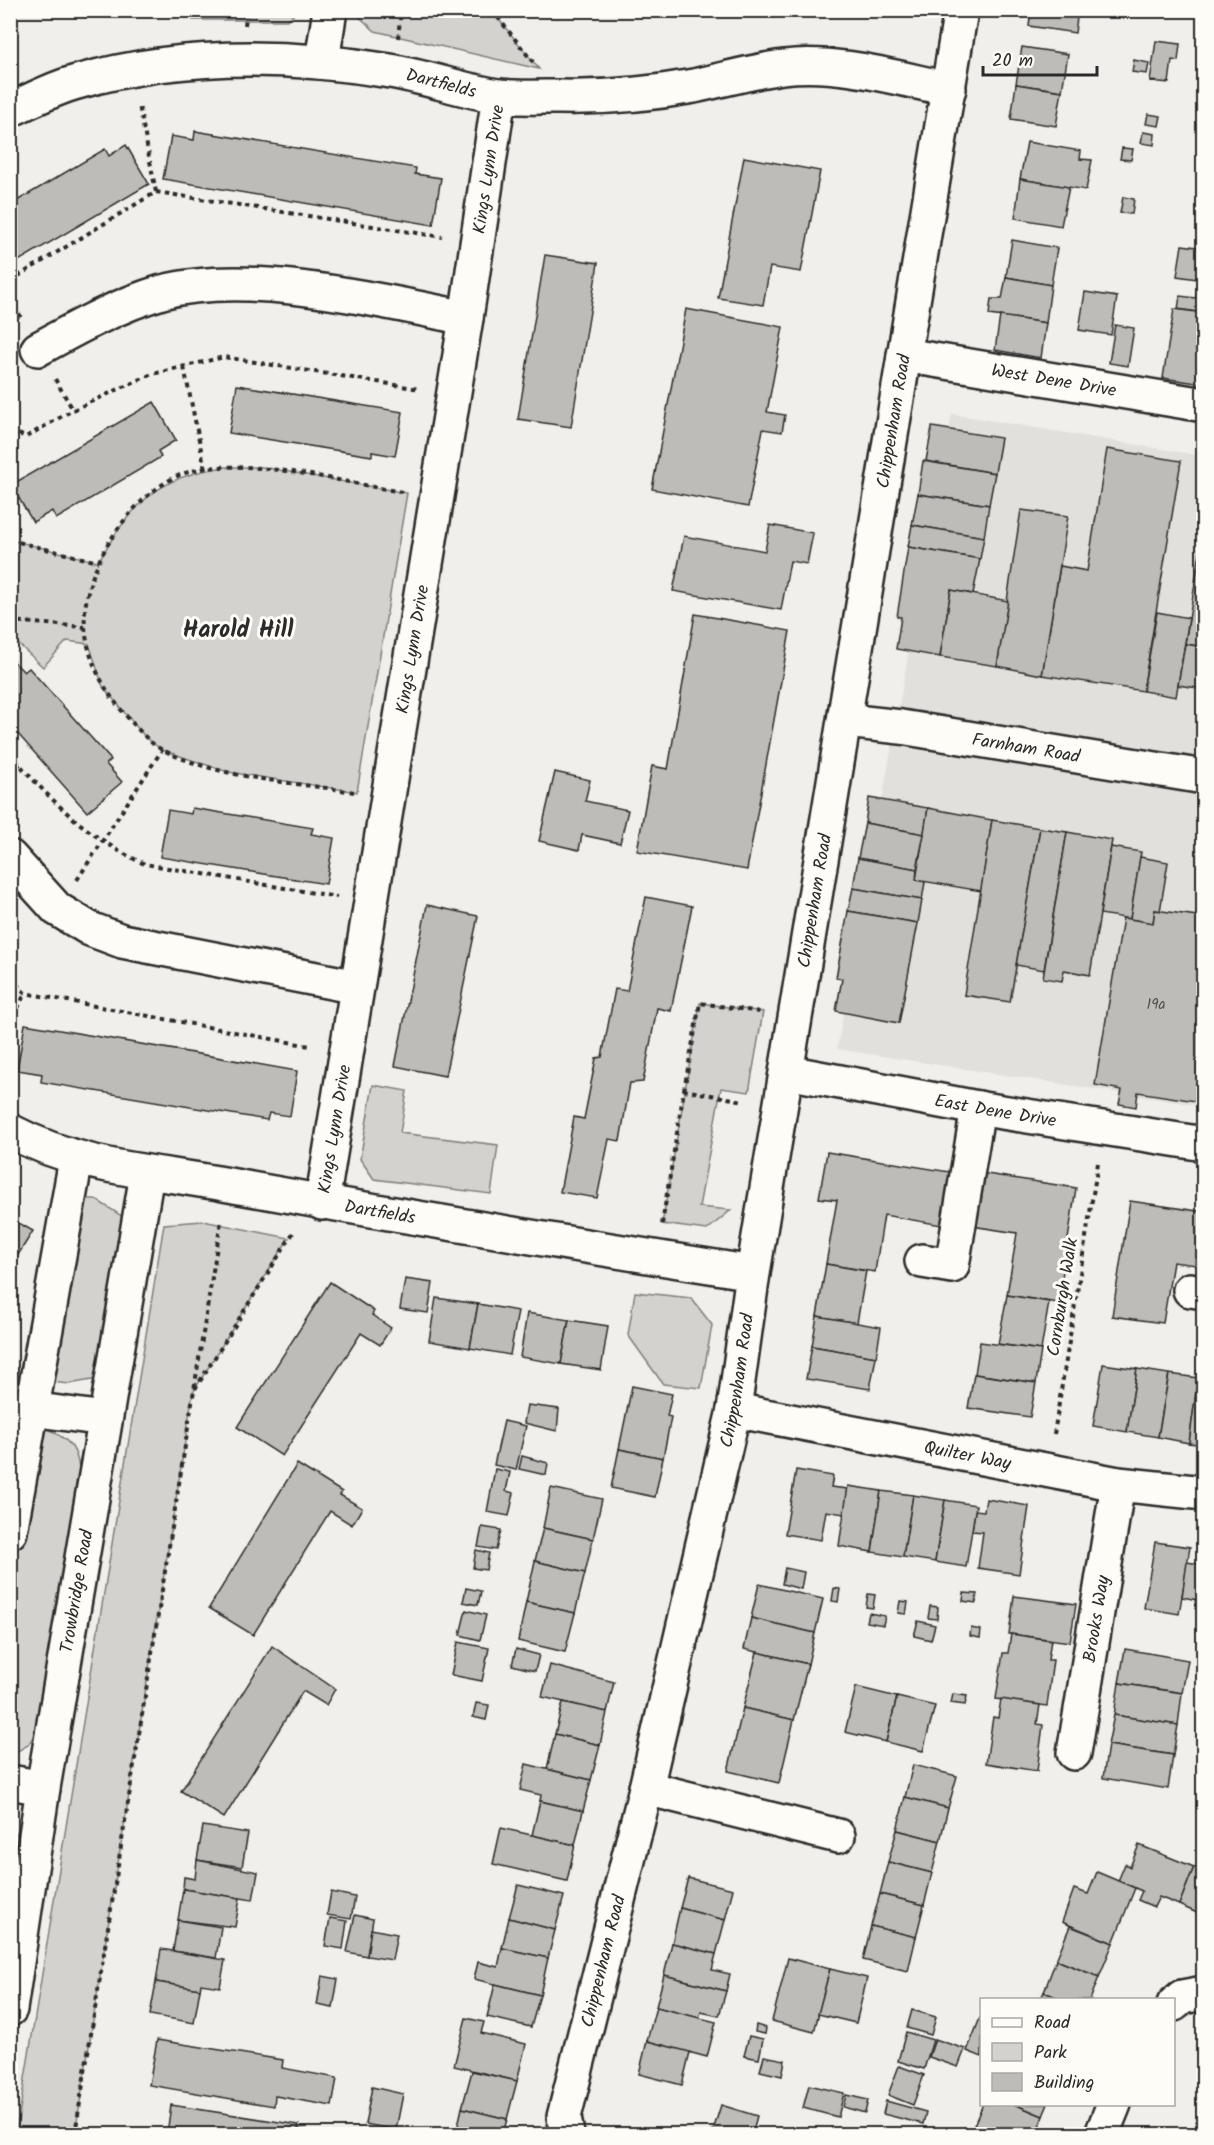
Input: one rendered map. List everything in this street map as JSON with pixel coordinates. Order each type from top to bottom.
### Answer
[{"type":"street","points":[[322,61],[330,10]]},
{"type":"street","name":"Chippenham Road","points":[[567,2134],[564,2117],[646,1788],[734,1410],[753,1273],[846,721],[961,10]]},
{"type":"street","name":"Dartfields","points":[[10,110],[75,82],[132,69],[192,60],[322,61],[393,71],[499,96],[562,98],[626,94],[692,86],[784,67],[825,67],[858,71],[949,89]]},
{"type":"street","name":"Kings Lynn Drive","points":[[322,1203],[466,318],[499,96]]},
{"type":"street","points":[[38,349],[119,307],[164,292],[228,282],[376,301],[466,318]]},
{"type":"street","name":"West Dene Drive","points":[[904,355],[1203,405]]},
{"type":"street","name":"Farnham Road","points":[[846,721],[901,727],[1203,777]]},
{"type":"street","points":[[10,857],[57,909],[90,929],[122,941],[357,987]]},
{"type":"street","name":"East Dene Drive","points":[[787,1072],[978,1108],[1203,1144]]},
{"type":"street","points":[[922,1261],[952,1266],[978,1108]]},
{"type":"street","name":"Dartfields","points":[[10,1131],[76,1159],[147,1174],[226,1184],[322,1203],[753,1273]]},
{"type":"street","points":[[10,1532],[76,1159]]},
{"type":"street","name":"Trowbridge Road","points":[[10,2009],[43,1788],[147,1174]]},
{"type":"street","points":[[31,1409],[105,1419]]},
{"type":"street","name":"Quilter Way","points":[[734,1410],[1118,1484],[1203,1493]]},
{"type":"street","name":"Brooks Way","points":[[1074,1753],[1118,1484]]},
{"type":"street","points":[[10,1782],[43,1788]]},
{"type":"street","points":[[646,1788],[838,1836]]},
{"type":"street","points":[[1175,2002],[1182,1997],[1203,1993]]},
{"type":"street","points":[[1102,2134],[1113,2106]]},
{"type":"path","points":[[492,10],[562,98]]},
{"type":"path","points":[[132,69],[156,192]]},
{"type":"path","points":[[10,281],[156,192],[477,243]]},
{"type":"path","points":[[10,298],[73,410]]},
{"type":"path","points":[[10,431],[26,437],[73,410],[152,374],[224,357],[453,394]]},
{"type":"path","points":[[184,367],[205,469]]},
{"type":"path","points":[[388,798],[228,772],[162,750],[146,738],[103,687],[85,627],[88,595],[98,562],[115,531],[142,500],[181,475],[205,469],[262,467],[436,497]]},
{"type":"path","points":[[10,540],[98,562]]},
{"type":"path","points":[[10,621],[85,627]]},
{"type":"path","points":[[57,909],[162,750]]},
{"type":"path","points":[[10,753],[76,821],[117,852],[145,864],[172,871],[370,902]]},
{"type":"path","points":[[10,773],[20,764]]},
{"type":"path","points":[[10,977],[25,993],[346,1053]]},
{"type":"path","points":[[10,1024],[25,993]]},
{"type":"path","points":[[657,1257],[700,1003],[795,1017]]},
{"type":"path","points":[[684,1090],[780,1107]]},
{"type":"path","name":"Cornburgh Walk","points":[[1047,1471],[1104,1127]]},
{"type":"path","points":[[75,2134],[226,1184]]},
{"type":"path","points":[[193,1392],[289,1238],[322,1203]]},
{"type":"shaded area","points":[[952,414],[1203,456],[1203,1106],[837,1049]]},
{"type":"green space","points":[[192,10],[298,11],[287,20],[193,20]]},
{"type":"green space","points":[[353,11],[492,11],[539,69],[375,31]]},
{"type":"green space","points":[[226,467],[262,467],[407,493],[357,792],[228,772],[162,750],[146,738],[103,687],[89,644],[67,641],[43,667],[11,637],[11,540],[98,562],[122,524],[149,496],[182,477]]},
{"type":"green space","points":[[700,1003],[763,1012],[749,1092],[721,1088],[699,1207],[731,1210],[707,1230],[662,1224]]},
{"type":"green space","points":[[373,1085],[407,1091],[400,1133],[498,1145],[491,1194],[374,1179],[360,1159]]},
{"type":"green space","points":[[77,1199],[95,1199],[125,1218],[97,1379],[69,1384],[44,1381]]},
{"type":"green space","points":[[203,1221],[289,1238],[193,1392],[75,2134],[16,2134],[164,1224]]},
{"type":"green space","points":[[635,1292],[691,1298],[712,1325],[701,1388],[663,1384],[628,1335]]},
{"type":"green space","points":[[38,1423],[59,1435],[71,1446],[78,1460],[81,1485],[42,1723],[28,1745],[11,1755],[11,1584]]},
{"type":"green space","points":[[11,1820],[24,1853],[11,1915]]},
{"type":"building","points":[[1031,10],[1078,10],[1075,33],[1029,26]]},
{"type":"building","points":[[1156,41],[1180,44],[1178,61],[1172,60],[1169,83],[1150,81]]},
{"type":"building","points":[[1022,47],[1068,54],[1062,91],[1016,84]]},
{"type":"building","points":[[1204,47],[1204,86],[1197,85]]},
{"type":"building","points":[[1134,60],[1149,63],[1147,74],[1132,72]]},
{"type":"building","points":[[1016,84],[1062,91],[1056,126],[1011,119]]},
{"type":"building","points":[[1148,114],[1161,116],[1159,126],[1146,124]]},
{"type":"building","points":[[195,131],[416,168],[415,174],[441,178],[433,225],[163,179],[171,136],[194,140]]},
{"type":"building","points":[[1143,132],[1155,134],[1154,145],[1141,143]]},
{"type":"building","points":[[1027,142],[1081,151],[1080,159],[1092,160],[1086,190],[1020,179]]},
{"type":"building","points":[[126,145],[149,184],[10,266],[10,205],[105,149],[109,156]]},
{"type":"building","points":[[1122,148],[1133,149],[1131,160],[1120,159]]},
{"type":"building","points":[[744,157],[820,171],[801,272],[770,267],[763,305],[718,298]]},
{"type":"building","points":[[1020,179],[1069,187],[1061,226],[1015,218]]},
{"type":"building","points":[[1123,197],[1134,199],[1132,214],[1120,213]]},
{"type":"building","points":[[1012,240],[1057,248],[1051,285],[1006,277]]},
{"type":"building","points":[[1182,245],[1204,248],[1204,280],[1177,276]]},
{"type":"building","points":[[545,255],[598,263],[571,427],[518,419]]},
{"type":"building","points":[[1006,277],[1051,285],[1046,323],[989,315],[991,299],[1002,299]]},
{"type":"building","points":[[1198,279],[1204,280],[1204,313],[1178,309],[1180,296],[1196,298]]},
{"type":"building","points":[[1085,292],[1117,297],[1111,335],[1079,330]]},
{"type":"building","points":[[686,309],[783,327],[767,412],[785,415],[782,432],[763,429],[748,507],[652,489]]},
{"type":"building","points":[[1174,309],[1204,313],[1204,384],[1163,378]]},
{"type":"building","points":[[1000,316],[1046,323],[1041,358],[995,350]]},
{"type":"building","points":[[1115,325],[1134,328],[1128,366],[1109,363]]},
{"type":"building","points":[[237,385],[403,412],[395,456],[372,452],[372,456],[229,433]]},
{"type":"building","points":[[154,402],[176,440],[158,451],[161,457],[56,519],[52,511],[33,522],[11,485]]},
{"type":"building","points":[[932,427],[1001,438],[995,473],[926,461]]},
{"type":"building","points":[[1107,449],[1181,461],[1143,691],[1042,675],[1060,566],[1087,571]]},
{"type":"building","points":[[923,461],[995,473],[989,505],[918,494]]},
{"type":"building","points":[[918,494],[989,505],[984,537],[912,525]]},
{"type":"building","points":[[1021,510],[1068,516],[1042,675],[997,666]]},
{"type":"building","points":[[770,525],[813,533],[807,564],[790,561],[781,610],[673,591],[684,536],[765,551]]},
{"type":"building","points":[[912,525],[984,537],[980,559],[908,547]]},
{"type":"building","points":[[1204,528],[1204,647],[1185,644]]},
{"type":"building","points":[[908,547],[980,559],[973,594],[951,590],[940,657],[896,649],[901,617],[897,617]]},
{"type":"building","points":[[951,590],[1008,601],[997,666],[940,657]]},
{"type":"building","points":[[1157,612],[1189,618],[1176,697],[1143,691]]},
{"type":"building","points":[[695,614],[790,631],[747,870],[637,851],[652,766],[668,769]]},
{"type":"building","points":[[1185,644],[1204,647],[1204,689],[1178,685]]},
{"type":"building","points":[[10,658],[24,672],[29,668],[111,760],[106,764],[122,782],[87,812],[10,725]]},
{"type":"building","points":[[555,772],[590,780],[585,801],[628,810],[620,843],[582,835],[579,850],[539,841]]},
{"type":"building","points":[[869,798],[928,808],[924,834],[865,823]]},
{"type":"building","points":[[192,808],[313,828],[311,834],[334,838],[326,884],[160,857],[168,810],[191,814]]},
{"type":"building","points":[[928,808],[992,820],[981,891],[916,880]]},
{"type":"building","points":[[992,820],[1040,828],[1010,1002],[964,995]]},
{"type":"building","points":[[865,823],[924,834],[917,869],[858,858]]},
{"type":"building","points":[[1040,828],[1067,832],[1044,970],[1016,965]]},
{"type":"building","points":[[1067,832],[1112,840],[1090,975],[1064,970],[1062,981],[1043,978]]},
{"type":"building","points":[[1111,847],[1141,852],[1130,919],[1100,914]]},
{"type":"building","points":[[1140,857],[1168,862],[1160,911],[1155,910],[1153,923],[1130,919]]},
{"type":"building","points":[[858,858],[917,869],[916,880],[925,882],[922,900],[853,888]]},
{"type":"building","points":[[853,888],[922,900],[918,923],[848,911]]},
{"type":"building","points":[[646,897],[692,906],[671,1011],[657,1008],[643,1082],[630,1083],[620,1141],[609,1139],[597,1198],[560,1192],[574,1117],[584,1119],[596,1058],[602,1057],[615,989],[627,991]]},
{"type":"building","points":[[427,905],[478,916],[445,1076],[395,1066]]},
{"type":"building","points":[[1155,910],[1204,917],[1204,1094],[1202,1102],[1138,1092],[1136,1107],[1119,1104],[1122,1090],[1095,1085],[1123,918],[1153,923]]},
{"type":"building","points":[[848,911],[918,923],[899,1023],[836,1011],[842,979],[836,978]]},
{"type":"building","points":[[25,1024],[297,1071],[290,1116],[269,1113],[267,1120],[41,1082],[42,1074],[17,1070]]},
{"type":"building","points":[[827,1152],[956,1173],[947,1226],[884,1215],[875,1272],[826,1264],[837,1200],[819,1198]]},
{"type":"building","points":[[980,1173],[1076,1188],[1058,1303],[1007,1295],[1017,1233],[972,1226]]},
{"type":"building","points":[[1130,1201],[1204,1212],[1204,1266],[1173,1262],[1163,1323],[1112,1316]]},
{"type":"building","points":[[10,1218],[33,1231],[18,1255],[10,1251]]},
{"type":"building","points":[[10,1251],[18,1255],[10,1268]]},
{"type":"building","points":[[826,1264],[866,1271],[857,1323],[817,1316]]},
{"type":"building","points":[[405,1279],[433,1283],[428,1313],[400,1309]]},
{"type":"building","points":[[330,1282],[374,1311],[372,1315],[391,1328],[380,1345],[361,1333],[282,1456],[237,1427]]},
{"type":"building","points":[[1007,1295],[1049,1302],[1041,1350],[998,1344]]},
{"type":"building","points":[[436,1298],[478,1304],[470,1348],[429,1341]]},
{"type":"building","points":[[478,1304],[518,1311],[510,1355],[470,1348]]},
{"type":"building","points":[[527,1313],[569,1320],[561,1364],[520,1357]]},
{"type":"building","points":[[817,1316],[881,1327],[876,1357],[812,1346]]},
{"type":"building","points":[[569,1320],[608,1326],[601,1370],[561,1364]]},
{"type":"building","points":[[980,1342],[1041,1350],[1036,1383],[975,1374]]},
{"type":"building","points":[[812,1346],[876,1357],[870,1389],[806,1379]]},
{"type":"building","points":[[1103,1364],[1137,1369],[1127,1432],[1093,1426]]},
{"type":"building","points":[[1137,1369],[1169,1374],[1158,1437],[1127,1432]]},
{"type":"building","points":[[974,1374],[1036,1383],[1030,1417],[968,1408]]},
{"type":"building","points":[[1169,1374],[1198,1378],[1189,1443],[1158,1437]]},
{"type":"building","points":[[1198,1378],[1204,1379],[1204,1445],[1189,1443]]},
{"type":"building","points":[[632,1386],[672,1394],[667,1416],[671,1417],[663,1458],[619,1449]]},
{"type":"building","points":[[527,1405],[559,1409],[557,1431],[524,1423]]},
{"type":"building","points":[[504,1421],[526,1426],[516,1470],[494,1465]]},
{"type":"building","points":[[619,1449],[663,1458],[655,1497],[611,1488]]},
{"type":"building","points":[[522,1456],[548,1463],[546,1475],[519,1469]]},
{"type":"building","points":[[297,1464],[342,1492],[340,1495],[362,1508],[352,1525],[330,1511],[253,1635],[209,1608]]},
{"type":"building","points":[[495,1469],[510,1472],[506,1491],[514,1493],[509,1516],[487,1512]]},
{"type":"building","points":[[796,1470],[833,1476],[831,1487],[848,1489],[844,1514],[826,1511],[821,1540],[785,1534]]},
{"type":"building","points":[[848,1486],[881,1491],[872,1552],[839,1546]]},
{"type":"building","points":[[551,1488],[602,1499],[593,1539],[543,1528]]},
{"type":"building","points":[[881,1491],[913,1495],[903,1557],[872,1552]]},
{"type":"building","points":[[913,1495],[945,1500],[935,1562],[903,1557]]},
{"type":"building","points":[[986,1499],[1029,1506],[1019,1574],[978,1568],[983,1532],[972,1531],[975,1510],[984,1511]]},
{"type":"building","points":[[945,1500],[976,1505],[966,1567],[935,1562]]},
{"type":"building","points":[[482,1527],[501,1530],[496,1550],[478,1547]]},
{"type":"building","points":[[543,1528],[593,1539],[585,1573],[535,1561]]},
{"type":"building","points":[[1155,1542],[1190,1547],[1179,1614],[1144,1608]]},
{"type":"building","points":[[476,1550],[489,1553],[486,1570],[473,1568]]},
{"type":"building","points":[[535,1561],[585,1573],[575,1613],[526,1602]]},
{"type":"building","points":[[1187,1562],[1204,1565],[1203,1601],[1182,1597]]},
{"type":"building","points":[[785,1568],[804,1572],[801,1589],[782,1584]]},
{"type":"building","points":[[759,1584],[823,1599],[815,1633],[751,1618]]},
{"type":"building","points":[[466,1588],[481,1591],[478,1605],[463,1602]]},
{"type":"building","points":[[834,1588],[840,1589],[838,1602],[832,1601]]},
{"type":"building","points":[[964,1593],[977,1594],[976,1603],[963,1601]]},
{"type":"building","points":[[868,1594],[875,1595],[873,1608],[866,1607]]},
{"type":"building","points":[[1014,1596],[1076,1604],[1070,1642],[1009,1634]]},
{"type":"building","points":[[900,1601],[908,1602],[906,1614],[898,1613]]},
{"type":"building","points":[[526,1602],[575,1613],[565,1652],[518,1641]]},
{"type":"building","points":[[930,1606],[938,1607],[937,1619],[928,1618]]},
{"type":"building","points":[[466,1610],[486,1615],[480,1640],[460,1635]]},
{"type":"building","points":[[869,1613],[885,1616],[883,1625],[867,1622]]},
{"type":"building","points":[[751,1618],[815,1633],[808,1664],[744,1649]]},
{"type":"building","points":[[918,1621],[935,1625],[931,1640],[914,1636]]},
{"type":"building","points":[[971,1628],[981,1630],[980,1638],[970,1636]]},
{"type":"building","points":[[1011,1634],[1051,1640],[1048,1660],[1053,1660],[1047,1706],[996,1699],[1003,1653],[1008,1653]]},
{"type":"building","points":[[458,1642],[489,1648],[482,1681],[451,1675]]},
{"type":"building","points":[[272,1646],[335,1689],[326,1705],[303,1691],[224,1818],[181,1791]]},
{"type":"building","points":[[516,1649],[539,1655],[535,1671],[512,1665]]},
{"type":"building","points":[[1125,1649],[1188,1660],[1182,1693],[1119,1683]]},
{"type":"building","points":[[757,1652],[808,1664],[794,1720],[743,1708]]},
{"type":"building","points":[[550,1665],[614,1682],[607,1712],[542,1697]]},
{"type":"building","points":[[1119,1683],[1182,1693],[1178,1725],[1114,1715]]},
{"type":"building","points":[[856,1687],[897,1697],[886,1742],[845,1732]]},
{"type":"building","points":[[953,1694],[967,1696],[965,1705],[951,1703]]},
{"type":"building","points":[[897,1697],[935,1706],[923,1751],[886,1742]]},
{"type":"building","points":[[1001,1699],[1040,1705],[1037,1724],[1043,1725],[1037,1771],[986,1763],[993,1717],[998,1718]]},
{"type":"building","points":[[563,1702],[607,1712],[600,1745],[555,1734]]},
{"type":"building","points":[[476,1703],[489,1705],[486,1720],[473,1717]]},
{"type":"building","points":[[743,1708],[794,1720],[779,1783],[728,1771]]},
{"type":"building","points":[[1114,1715],[1178,1725],[1173,1755],[1108,1745]]},
{"type":"building","points":[[555,1734],[600,1745],[591,1780],[547,1769]]},
{"type":"building","points":[[1108,1745],[1173,1755],[1168,1789],[1103,1778]]},
{"type":"building","points":[[526,1764],[591,1780],[583,1811],[540,1801],[541,1795],[520,1790]]},
{"type":"building","points":[[913,1765],[957,1776],[948,1808],[905,1797]]},
{"type":"building","points":[[905,1797],[948,1808],[940,1841],[897,1830]]},
{"type":"building","points":[[540,1801],[583,1811],[575,1845],[532,1835]]},
{"type":"building","points":[[203,1826],[248,1833],[242,1867],[197,1860]]},
{"type":"building","points":[[501,1828],[575,1845],[567,1881],[493,1864]]},
{"type":"building","points":[[897,1830],[940,1841],[932,1873],[888,1862]]},
{"type":"building","points":[[1139,1845],[1194,1867],[1179,1905],[1159,1897],[1154,1907],[1138,1900],[1142,1891],[1118,1881],[1125,1864],[1130,1867]]},
{"type":"building","points":[[197,1860],[258,1872],[253,1900],[183,1889],[184,1877],[195,1879]]},
{"type":"building","points":[[888,1862],[932,1873],[924,1905],[880,1894]]},
{"type":"building","points":[[1194,1867],[1204,1871],[1204,1916],[1179,1905]]},
{"type":"building","points":[[1097,1872],[1135,1888],[1113,1943],[1062,1922],[1074,1889],[1088,1894]]},
{"type":"building","points":[[688,1878],[733,1889],[725,1920],[680,1908]]},
{"type":"building","points":[[518,1885],[564,1896],[555,1930],[509,1918]]},
{"type":"building","points":[[183,1889],[240,1898],[235,1927],[178,1920]]},
{"type":"building","points":[[331,1892],[355,1897],[351,1919],[327,1915]]},
{"type":"building","points":[[880,1894],[924,1905],[916,1937],[871,1926]]},
{"type":"building","points":[[680,1908],[725,1920],[716,1954],[672,1943]]},
{"type":"building","points":[[355,1915],[373,1919],[367,1956],[347,1952]]},
{"type":"building","points":[[330,1918],[347,1921],[343,1949],[325,1946]]},
{"type":"building","points":[[509,1918],[555,1930],[548,1958],[502,1948]]},
{"type":"building","points":[[178,1920],[221,1927],[216,1958],[173,1951]]},
{"type":"building","points":[[871,1926],[916,1937],[908,1971],[863,1960]]},
{"type":"building","points":[[1070,1926],[1113,1943],[1099,1977],[1056,1960]]},
{"type":"building","points":[[371,1929],[397,1934],[392,1960],[367,1956]]},
{"type":"building","points":[[672,1943],[716,1954],[712,1970],[730,1974],[726,1991],[664,1975]]},
{"type":"building","points":[[502,1948],[548,1958],[540,1995],[474,1979],[478,1962],[498,1967]]},
{"type":"building","points":[[161,1949],[225,1960],[220,1987],[201,1984],[200,1989],[156,1982]]},
{"type":"building","points":[[788,1958],[830,1969],[814,2032],[772,2021]]},
{"type":"building","points":[[1056,1960],[1099,1977],[1091,1998],[1058,1998],[1044,1992]]},
{"type":"building","points":[[830,1969],[867,1978],[856,2023],[818,2014]]},
{"type":"building","points":[[664,1975],[726,1991],[719,2016],[701,2012],[699,2018],[656,2007]]},
{"type":"building","points":[[322,1976],[338,1979],[333,2008],[317,2005]]},
{"type":"building","points":[[156,1982],[200,1989],[194,2023],[150,2015]]},
{"type":"building","points":[[495,1984],[540,1995],[531,2027],[487,2017]]},
{"type":"building","points":[[1044,1992],[1058,1998],[1041,1998]]},
{"type":"building","points":[[656,2007],[716,2022],[707,2057],[647,2041]]},
{"type":"building","points":[[912,2010],[936,2017],[931,2035],[907,2028]]},
{"type":"building","points":[[466,2018],[484,2022],[481,2033],[526,2044],[517,2081],[454,2066]]},
{"type":"building","points":[[980,2018],[980,2056],[967,2051]]},
{"type":"building","points":[[756,2025],[766,2028],[765,2034],[755,2032]]},
{"type":"building","points":[[906,2032],[933,2040],[924,2069],[898,2061]]},
{"type":"building","points":[[749,2036],[763,2039],[759,2059],[744,2056]]},
{"type":"building","points":[[935,2039],[965,2049],[958,2067],[929,2057]]},
{"type":"building","points":[[157,2040],[283,2060],[282,2068],[337,2078],[332,2106],[275,2096],[274,2106],[149,2085]]},
{"type":"building","points":[[647,2041],[690,2052],[682,2085],[639,2074]]},
{"type":"building","points":[[764,2056],[785,2060],[782,2076],[760,2071]]},
{"type":"building","points":[[899,2066],[924,2075],[913,2105],[888,2095]]},
{"type":"building","points":[[472,2071],[517,2081],[507,2119],[462,2108]]},
{"type":"building","points":[[809,2085],[844,2093],[838,2117],[803,2108]]},
{"type":"building","points":[[372,2087],[403,2094],[396,2130],[365,2124]]},
{"type":"building","points":[[846,2095],[868,2100],[865,2113],[843,2107]]},
{"type":"building","points":[[886,2101],[926,2112],[923,2124],[883,2114]]},
{"type":"building","points":[[171,2105],[299,2125],[298,2129],[314,2132],[313,2134],[167,2134]]},
{"type":"building","points":[[721,2105],[757,2116],[752,2134],[712,2134]]},
{"type":"building","points":[[982,2106],[1019,2106],[1043,2116],[1036,2134],[997,2134],[974,2125]]},
{"type":"building","points":[[1019,2106],[1047,2106],[1043,2116]]},
{"type":"building","points":[[462,2108],[507,2119],[503,2134],[456,2134]]},
{"type":"district","name":"Harold Hill","points":[[238,629]]}]
